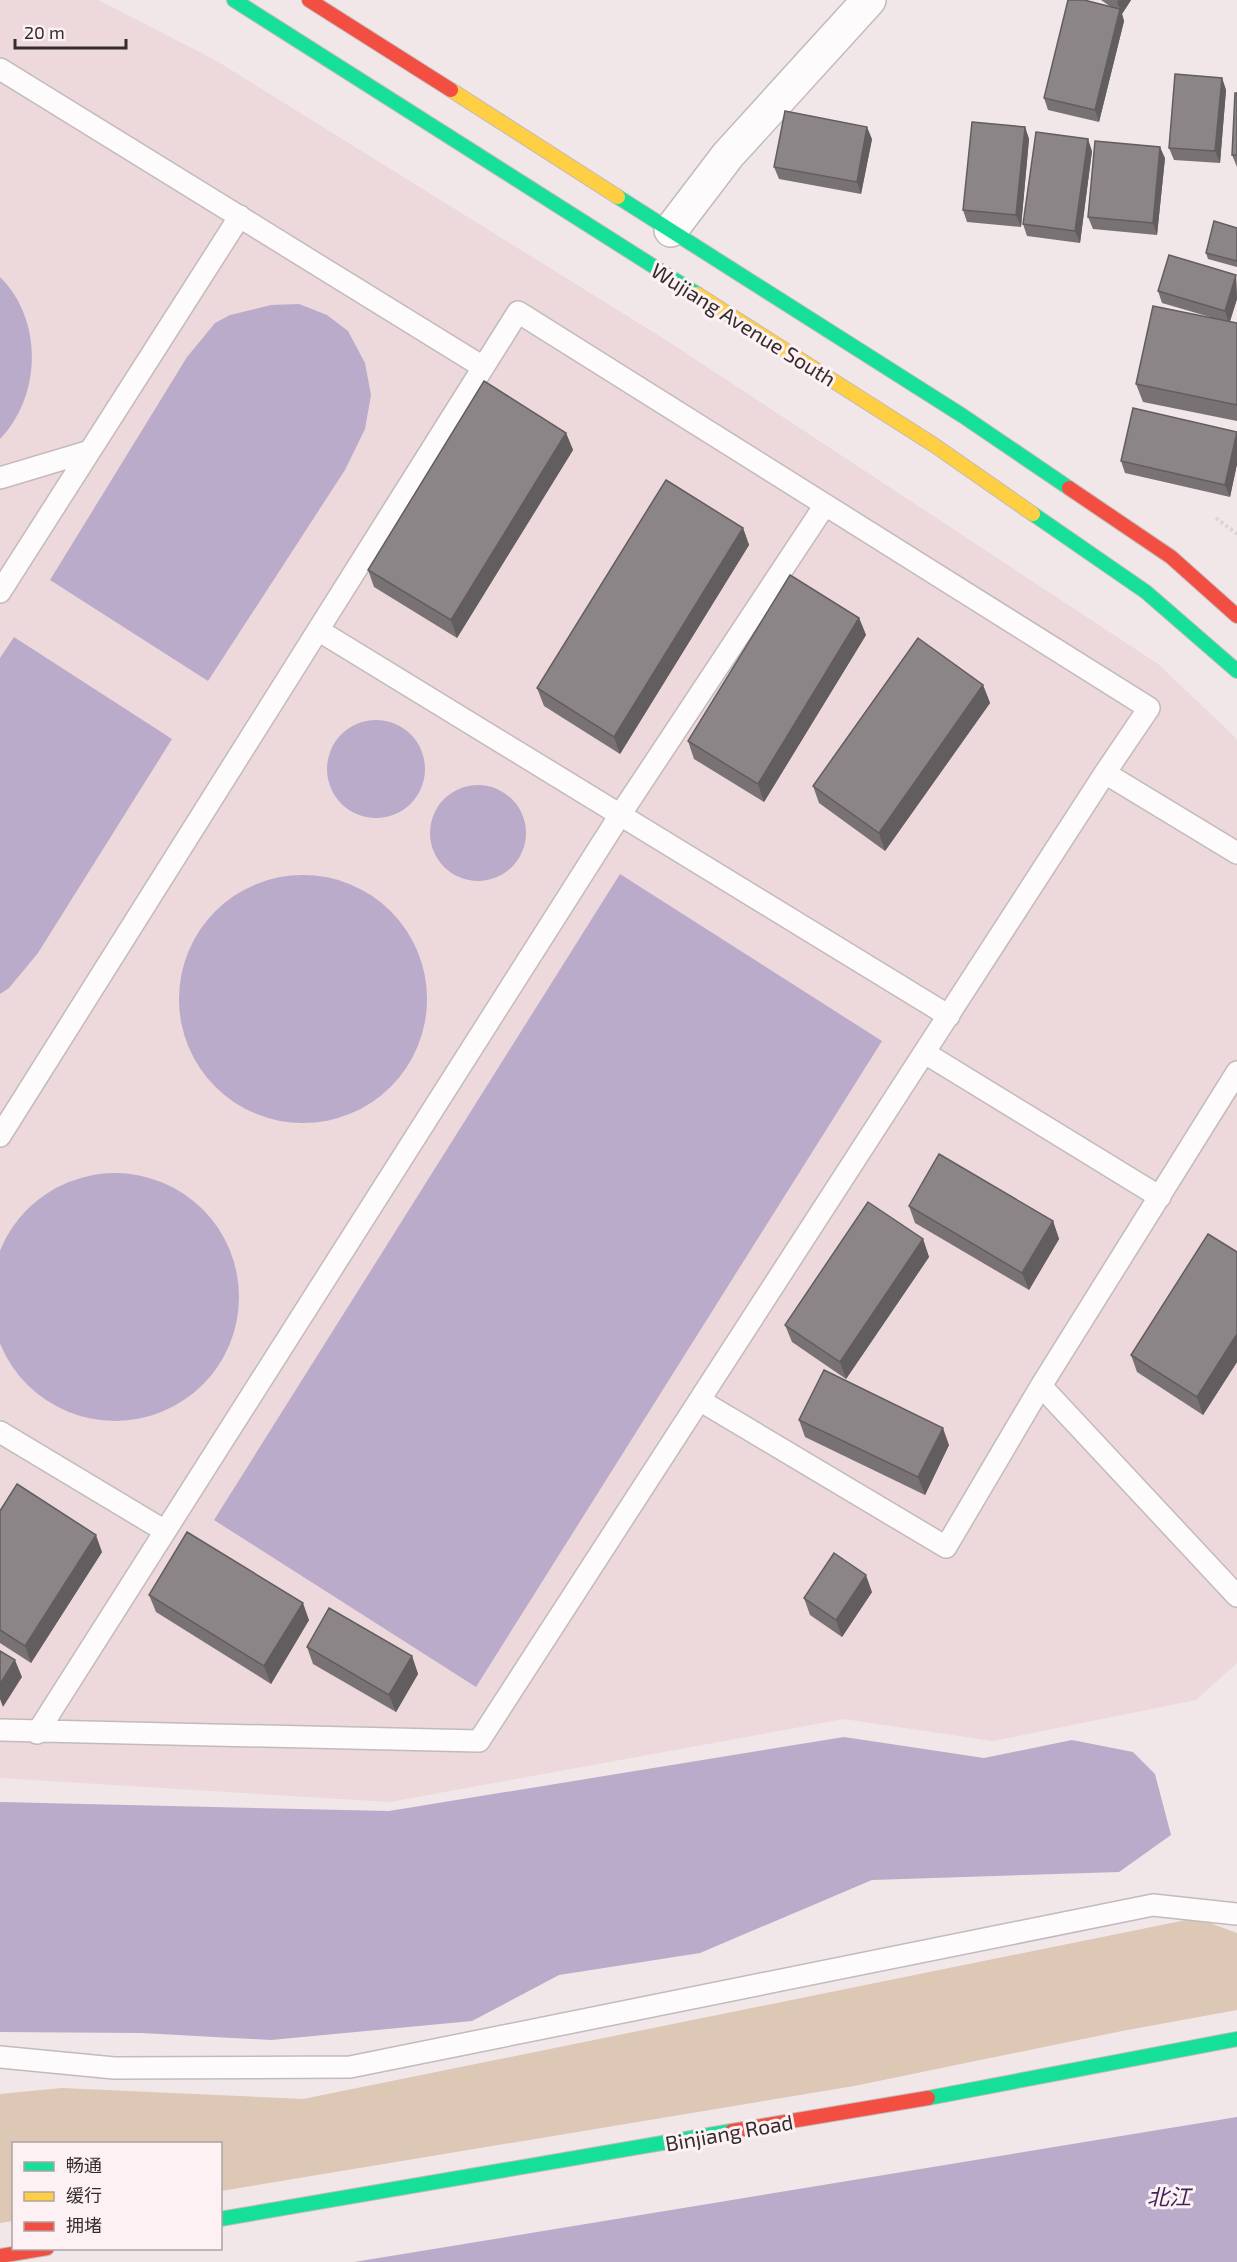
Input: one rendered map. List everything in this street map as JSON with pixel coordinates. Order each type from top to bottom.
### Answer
[{"type":"main road","name":"Wujiang Avenue South","points":[[234,0],[934,445],[1146,592],[1237,671]]},
{"type":"main road","name":"Wujiang Avenue South","points":[[309,0],[963,416],[1171,557],[1237,616]]},
{"type":"main road","name":"Binjiang Road","points":[[222,2219],[955,2093],[1237,2039]]},
{"type":"main road","points":[[0,2256],[34,2250]]},
{"type":"street","points":[[671,230],[728,155],[869,0]]},
{"type":"lane","points":[[0,69],[483,367]]},
{"type":"lane","points":[[0,592],[240,216]]},
{"type":"lane","points":[[0,1730],[37,1733],[479,1741],[1149,708],[518,312],[4,1122]]},
{"type":"lane","points":[[0,478],[90,451]]},
{"type":"lane","points":[[37,1733],[620,815],[825,505]]},
{"type":"lane","points":[[318,630],[949,1016]]},
{"type":"lane","points":[[1105,773],[1237,853]]},
{"type":"lane","points":[[925,1053],[1160,1197]]},
{"type":"lane","points":[[701,1401],[946,1547],[1041,1386],[1237,1072]]},
{"type":"lane","points":[[1041,1386],[1237,1596]]},
{"type":"lane","points":[[0,1432],[165,1531]]},
{"type":"lane","points":[[0,2057],[114,2068],[350,2067],[1153,1905],[1237,1914]]},
{"type":"path","points":[[1216,518],[1237,534]]},
{"type":"shaded area","points":[[0,0],[98,0],[215,60],[669,342],[1158,664],[1237,739],[1237,1663],[1196,1700],[993,1741],[844,1719],[390,1802],[0,1778]]},
{"type":"shaded area","points":[[1196,1918],[1237,1933],[1237,2010],[854,2086],[222,2191],[222,2142],[12,2142],[12,2221],[0,2223],[0,2094],[62,2088],[303,2099]]},
{"type":"water","points":[[0,277],[14,294],[24,314],[30,335],[32,358],[30,380],[24,401],[14,421],[0,439]]},
{"type":"water","points":[[299,304],[327,315],[348,331],[365,363],[371,395],[365,429],[345,470],[208,681],[50,580],[187,357],[215,323],[230,315],[271,305]]},
{"type":"water","points":[[14,637],[172,739],[38,953],[9,988],[0,994],[0,658]]},
{"type":"water","points":[[376,720],[395,724],[411,734],[421,750],[425,769],[421,788],[411,804],[395,814],[376,818],[357,814],[341,804],[331,788],[327,769],[331,750],[341,734],[357,724]]},
{"type":"water","points":[[469,785],[487,785],[505,793],[518,806],[526,824],[523,852],[505,873],[487,881],[469,881],[451,873],[438,860],[430,842],[430,824],[438,806],[451,793]]},
{"type":"water","points":[[620,874],[882,1041],[476,1687],[214,1520]]},
{"type":"water","points":[[291,875],[315,875],[339,880],[362,889],[391,911],[413,940],[418,951],[425,975],[427,999],[425,1023],[418,1047],[413,1058],[391,1087],[362,1109],[351,1114],[315,1123],[291,1123],[267,1118],[244,1109],[224,1095],[207,1078],[193,1058],[184,1035],[179,1011],[179,987],[184,963],[193,940],[207,920],[224,903],[244,889],[267,880]]},
{"type":"water","points":[[115,1173],[151,1178],[194,1201],[211,1218],[230,1250],[238,1285],[237,1321],[234,1333],[211,1376],[184,1400],[162,1412],[139,1419],[115,1421],[91,1419],[68,1412],[46,1400],[19,1376],[-1,1341],[-1,1253],[12,1228],[27,1209],[46,1194],[68,1182],[91,1175]]},
{"type":"water","points":[[844,1737],[984,1758],[1072,1740],[1133,1752],[1155,1774],[1171,1835],[1119,1872],[872,1880],[700,1953],[559,1975],[472,2021],[271,2040],[141,2033],[0,2032],[0,1802],[389,1811]]},
{"type":"water","name":"北江","points":[[1237,2117],[1237,2262],[354,2262]]},
{"type":"building","points":[[1068,0],[1084,0],[1120,9],[1095,110],[1044,98]]},
{"type":"building","points":[[1175,74],[1222,78],[1215,151],[1169,148]]},
{"type":"building","points":[[1235,93],[1237,93],[1237,155],[1232,155]]},
{"type":"building","points":[[785,111],[867,127],[857,182],[774,167]]},
{"type":"building","points":[[972,122],[1025,127],[1016,215],[963,210]]},
{"type":"building","points":[[1036,132],[1088,139],[1075,231],[1023,224]]},
{"type":"building","points":[[1095,141],[1160,147],[1153,223],[1088,217]]},
{"type":"building","points":[[1214,221],[1237,228],[1237,261],[1206,253]]},
{"type":"building","points":[[1169,255],[1236,275],[1225,311],[1158,291]]},
{"type":"building","points":[[1153,306],[1237,323],[1237,405],[1136,384]]},
{"type":"building","points":[[484,381],[566,433],[451,620],[368,570]]},
{"type":"building","points":[[1133,408],[1237,432],[1225,485],[1121,461]]},
{"type":"building","points":[[666,480],[743,528],[614,737],[537,688]]},
{"type":"building","points":[[790,575],[859,618],[758,784],[688,741]]},
{"type":"building","points":[[918,638],[983,685],[879,833],[813,786]]},
{"type":"building","points":[[939,1154],[1053,1221],[1022,1273],[909,1206]]},
{"type":"building","points":[[868,1202],[923,1239],[840,1362],[785,1325]]},
{"type":"building","points":[[1208,1234],[1237,1252],[1237,1334],[1197,1397],[1131,1355]]},
{"type":"building","points":[[824,1370],[943,1428],[918,1477],[799,1420]]},
{"type":"building","points":[[17,1484],[96,1535],[25,1646],[0,1630],[0,1511]]},
{"type":"building","points":[[187,1532],[303,1603],[264,1666],[149,1595]]},
{"type":"building","points":[[834,1553],[866,1575],[836,1620],[804,1598]]},
{"type":"building","points":[[329,1608],[412,1656],[389,1695],[307,1647]]},
{"type":"building","points":[[0,1651],[15,1660],[0,1684]]},
{"type":"traffic: fast","points":[[234,0],[697,294]]},
{"type":"traffic: fast","points":[[618,197],[963,416],[1069,488]]},
{"type":"traffic: fast","points":[[1033,514],[1146,592],[1237,671]]},
{"type":"traffic: fast","points":[[928,2098],[1237,2039]]},
{"type":"traffic: fast","points":[[222,2219],[732,2131]]},
{"type":"traffic: slow","points":[[451,90],[618,197]]},
{"type":"traffic: slow","points":[[697,294],[934,445],[1033,514]]},
{"type":"traffic: jam","points":[[309,0],[451,90]]},
{"type":"traffic: jam","points":[[1069,488],[1171,557],[1237,616]]},
{"type":"traffic: jam","points":[[732,2131],[928,2098]]},
{"type":"traffic: jam","points":[[0,2256],[35,2250]]}]
